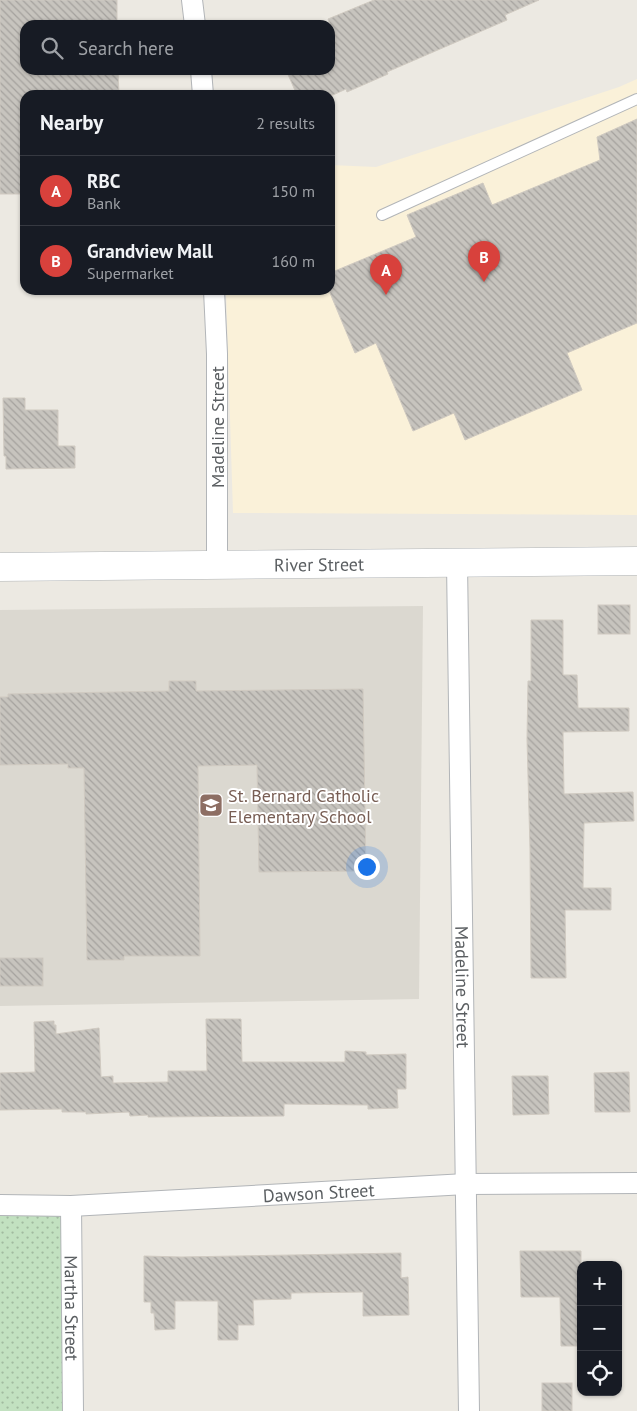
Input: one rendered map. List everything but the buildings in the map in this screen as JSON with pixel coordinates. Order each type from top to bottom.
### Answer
[{"type":"main road","name":"River Street","points":[[0,566],[637,561]]},
{"type":"street","points":[[192,0],[194,20]]},
{"type":"street","points":[[201,75],[203,90]]},
{"type":"street","name":"Madeline Street","points":[[214,295],[217,354],[217,564]]},
{"type":"street","name":"Madeline Street","points":[[457,563],[469,1411]]},
{"type":"street","name":"Dawson Street","points":[[0,1205],[71,1206],[466,1184],[637,1183]]},
{"type":"street","name":"Martha Street","points":[[71,1206],[73,1411]]},
{"type":"lane","points":[[382,215],[637,99]]},
{"type":"shaded area","points":[[637,79],[637,515],[233,513],[226,295],[335,295],[335,165],[376,167],[619,87]]},
{"type":"shaded area","name":"St. Bernard Catholic Elementary School","points":[[423,606],[419,999],[0,1006],[0,610]]},
{"type":"green space","points":[[0,1206],[70,1207],[72,1411],[0,1411]]},
{"type":"place","name":"Grandview Mall","points":[[484,282]]},
{"type":"place","name":"RBC","points":[[386,295]]},
{"type":"place","name":"St. Bernard Catholic Elementary School","points":[[211,805]]}]
